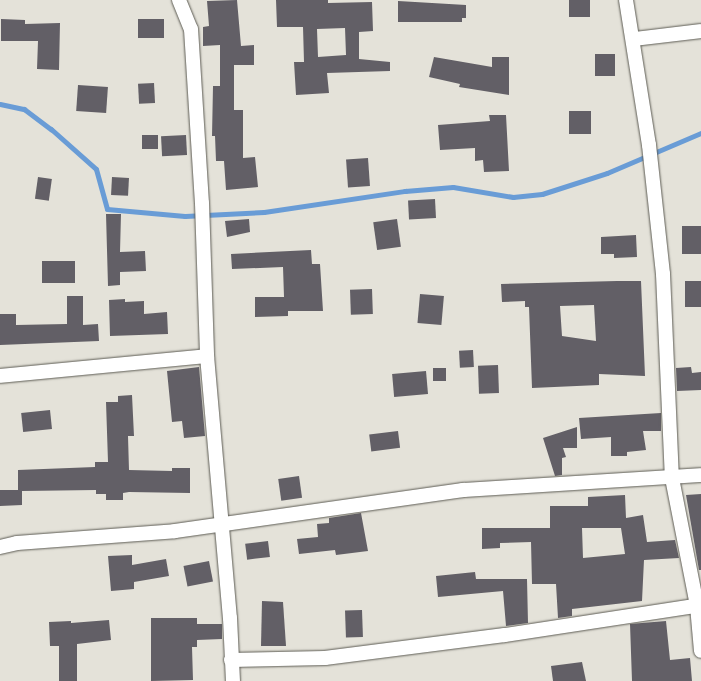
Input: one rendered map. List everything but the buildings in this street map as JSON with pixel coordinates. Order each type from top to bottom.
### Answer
[{"type":"street","points":[[179,0],[191,29],[202,203],[207,356],[220,525],[230,618],[233,681]]},
{"type":"street","points":[[626,0],[634,39],[648,145],[649,167],[664,274],[672,478],[699,606],[701,651]]},
{"type":"street","points":[[634,39],[701,31]]},
{"type":"street","points":[[0,376],[207,356]]},
{"type":"street","points":[[0,547],[17,543],[220,525],[463,490],[701,475]]},
{"type":"street","points":[[231,660],[325,658],[505,635],[699,606]]},
{"type":"waterway","points":[[0,104],[24,109],[51,129],[96,169],[107,209],[185,216],[264,212],[405,191],[453,187],[513,197],[542,194],[607,173],[701,133]]}]
